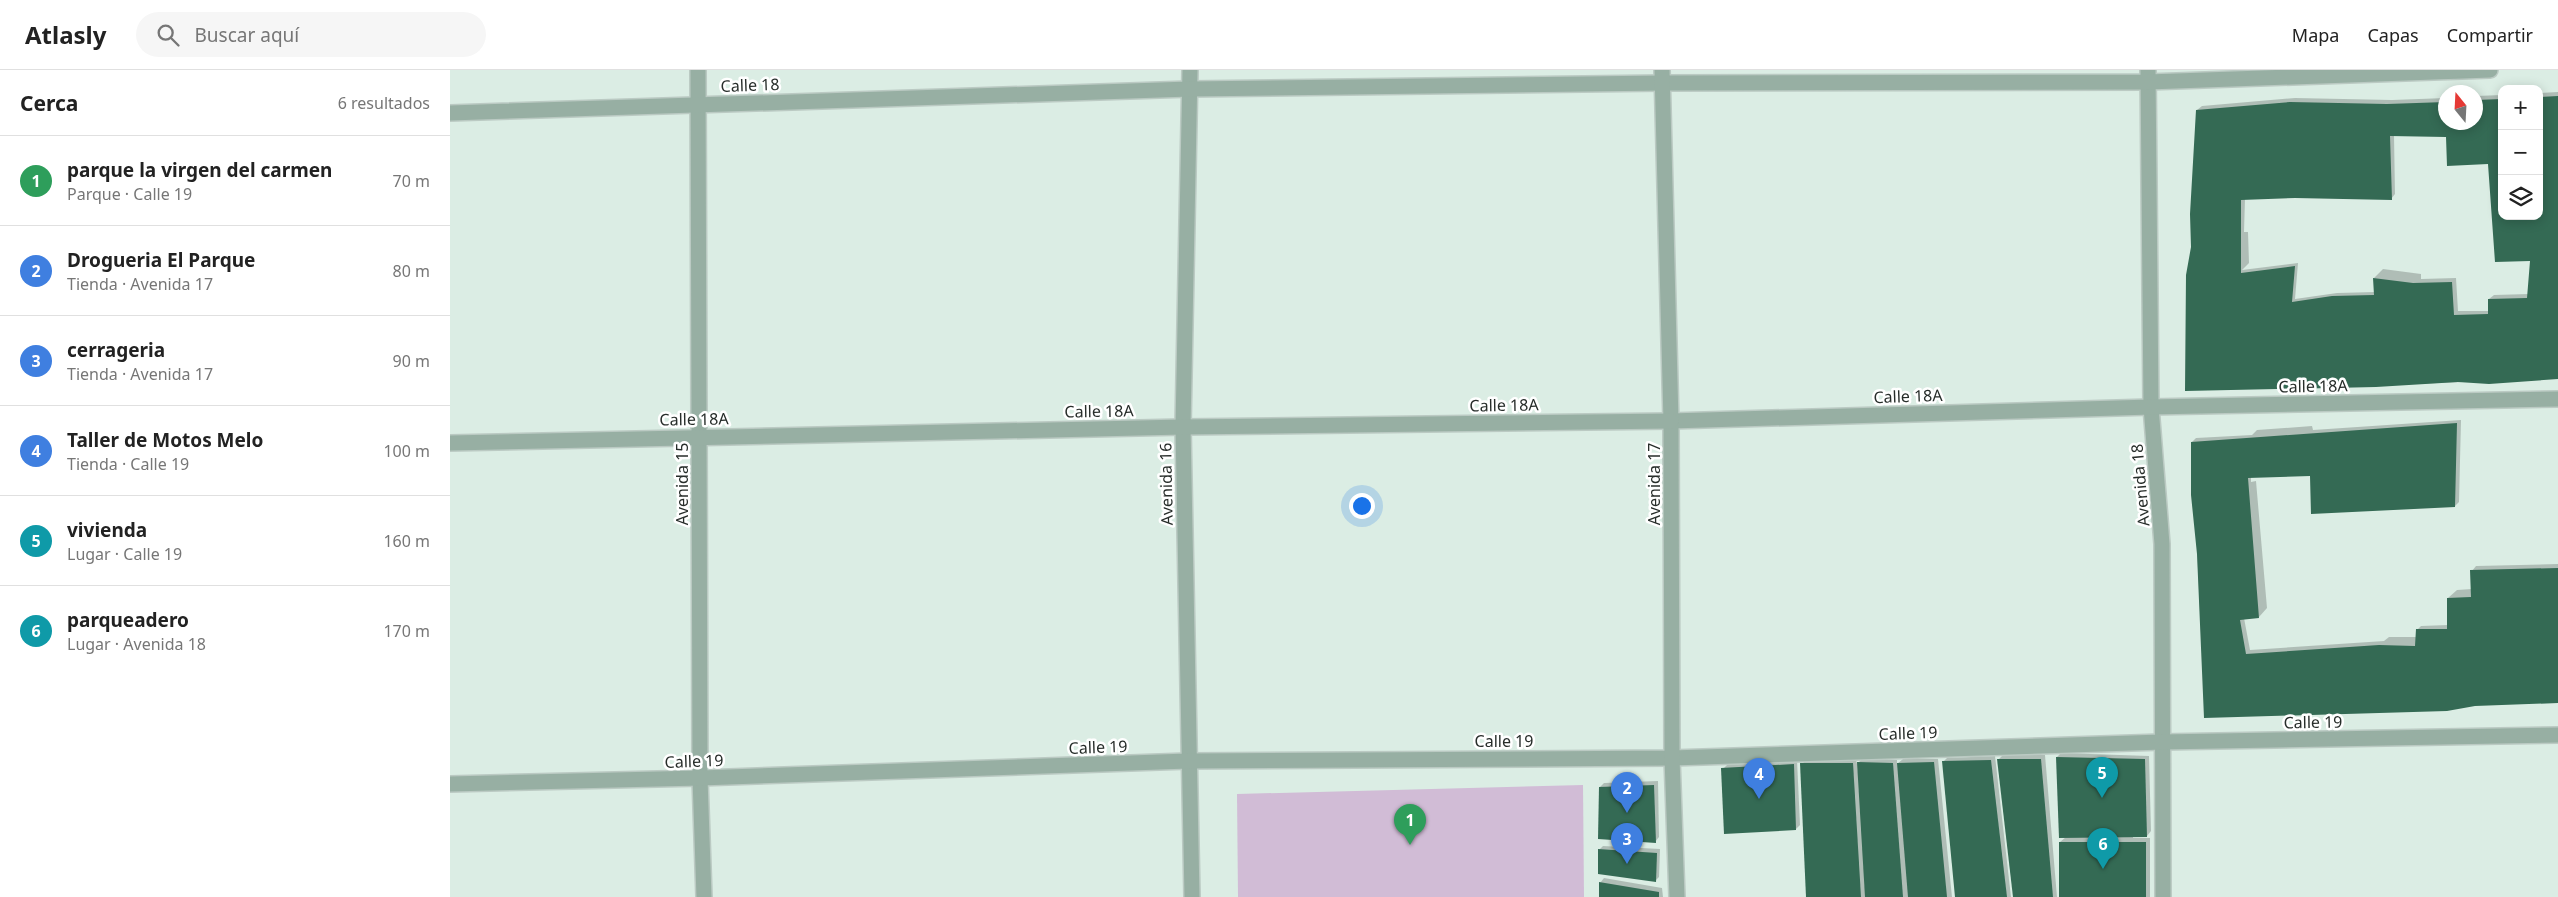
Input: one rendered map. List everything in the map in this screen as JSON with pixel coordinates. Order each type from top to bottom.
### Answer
[{"type":"street","name":"Avenida 15","points":[[698,70],[700,778],[704,897]]},
{"type":"street","name":"Avenida 16","points":[[1190,70],[1183,427],[1192,897]]},
{"type":"street","name":"Calle 18","points":[[450,114],[699,104],[1190,89],[1662,77],[2148,76],[2490,70]]},
{"type":"street","name":"Avenida 18","points":[[2148,76],[2151,407],[2162,544],[2163,897]]},
{"type":"street","name":"Avenida 17","points":[[1662,77],[1671,421],[1672,758],[1677,897]]},
{"type":"street","name":"Calle 18A","points":[[450,443],[699,436],[1183,427],[1671,421],[2151,407],[2558,399]]},
{"type":"street","name":"Calle 19","points":[[450,784],[700,778],[1188,761],[1672,758],[2162,742],[2558,735]]},
{"type":"shaded area","points":[[1583,785],[1584,897],[1238,897],[1237,794]]},
{"type":"building","points":[[2558,96],[2558,379],[2489,384],[2458,382],[2376,387],[2185,391],[2186,275],[2191,247],[2190,214],[2196,110],[2290,102],[2387,104],[2438,102],[2438,130],[2483,130],[2483,100],[2498,99],[2498,220],[2543,220],[2543,97]],"holes":[[[2390,136],[2446,137],[2447,166],[2488,164],[2495,262],[2530,261],[2527,298],[2488,299],[2488,314],[2454,315],[2452,282],[2413,283],[2373,278],[2374,295],[2332,296],[2292,302],[2295,266],[2241,273],[2241,200],[2295,198],[2392,200]]]},
{"type":"building","points":[[2457,423],[2455,507],[2311,514],[2310,476],[2248,478],[2259,618],[2240,620],[2246,654],[2379,645],[2415,646],[2416,629],[2447,629],[2447,598],[2471,597],[2470,570],[2558,568],[2558,703],[2475,706],[2447,711],[2204,718],[2197,554],[2191,495],[2191,442]]},
{"type":"building","points":[[2056,757],[2145,759],[2147,837],[2059,838]]},
{"type":"building","points":[[1997,759],[2041,759],[2053,897],[2013,897]]},
{"type":"building","points":[[1991,760],[2007,897],[1955,897],[1942,761]]},
{"type":"building","points":[[1857,762],[1893,763],[1903,897],[1865,897]]},
{"type":"building","points":[[1934,762],[1947,897],[1908,897],[1897,763]]},
{"type":"building","points":[[1800,763],[1853,763],[1861,897],[1806,897]]},
{"type":"building","points":[[1794,764],[1796,830],[1724,834],[1721,768]]},
{"type":"building","points":[[1654,785],[1656,843],[1598,839],[1599,787]]},
{"type":"building","points":[[2059,842],[2146,842],[2146,897],[2059,897]]},
{"type":"building","points":[[1598,849],[1657,853],[1656,882],[1598,874]]},
{"type":"building","points":[[1599,882],[1659,892],[1659,897],[1599,897]]},
{"type":"place","name":"vivienda","points":[[2102,798]]},
{"type":"place","name":"Taller de Motos Melo","points":[[1759,799]]},
{"type":"place","name":"Drogueria El Parque","points":[[1627,813]]},
{"type":"place","name":"parque la virgen del carmen","points":[[1410,845]]},
{"type":"place","name":"cerrageria","points":[[1627,864]]},
{"type":"place","name":"parqueadero","points":[[2103,869]]}]
